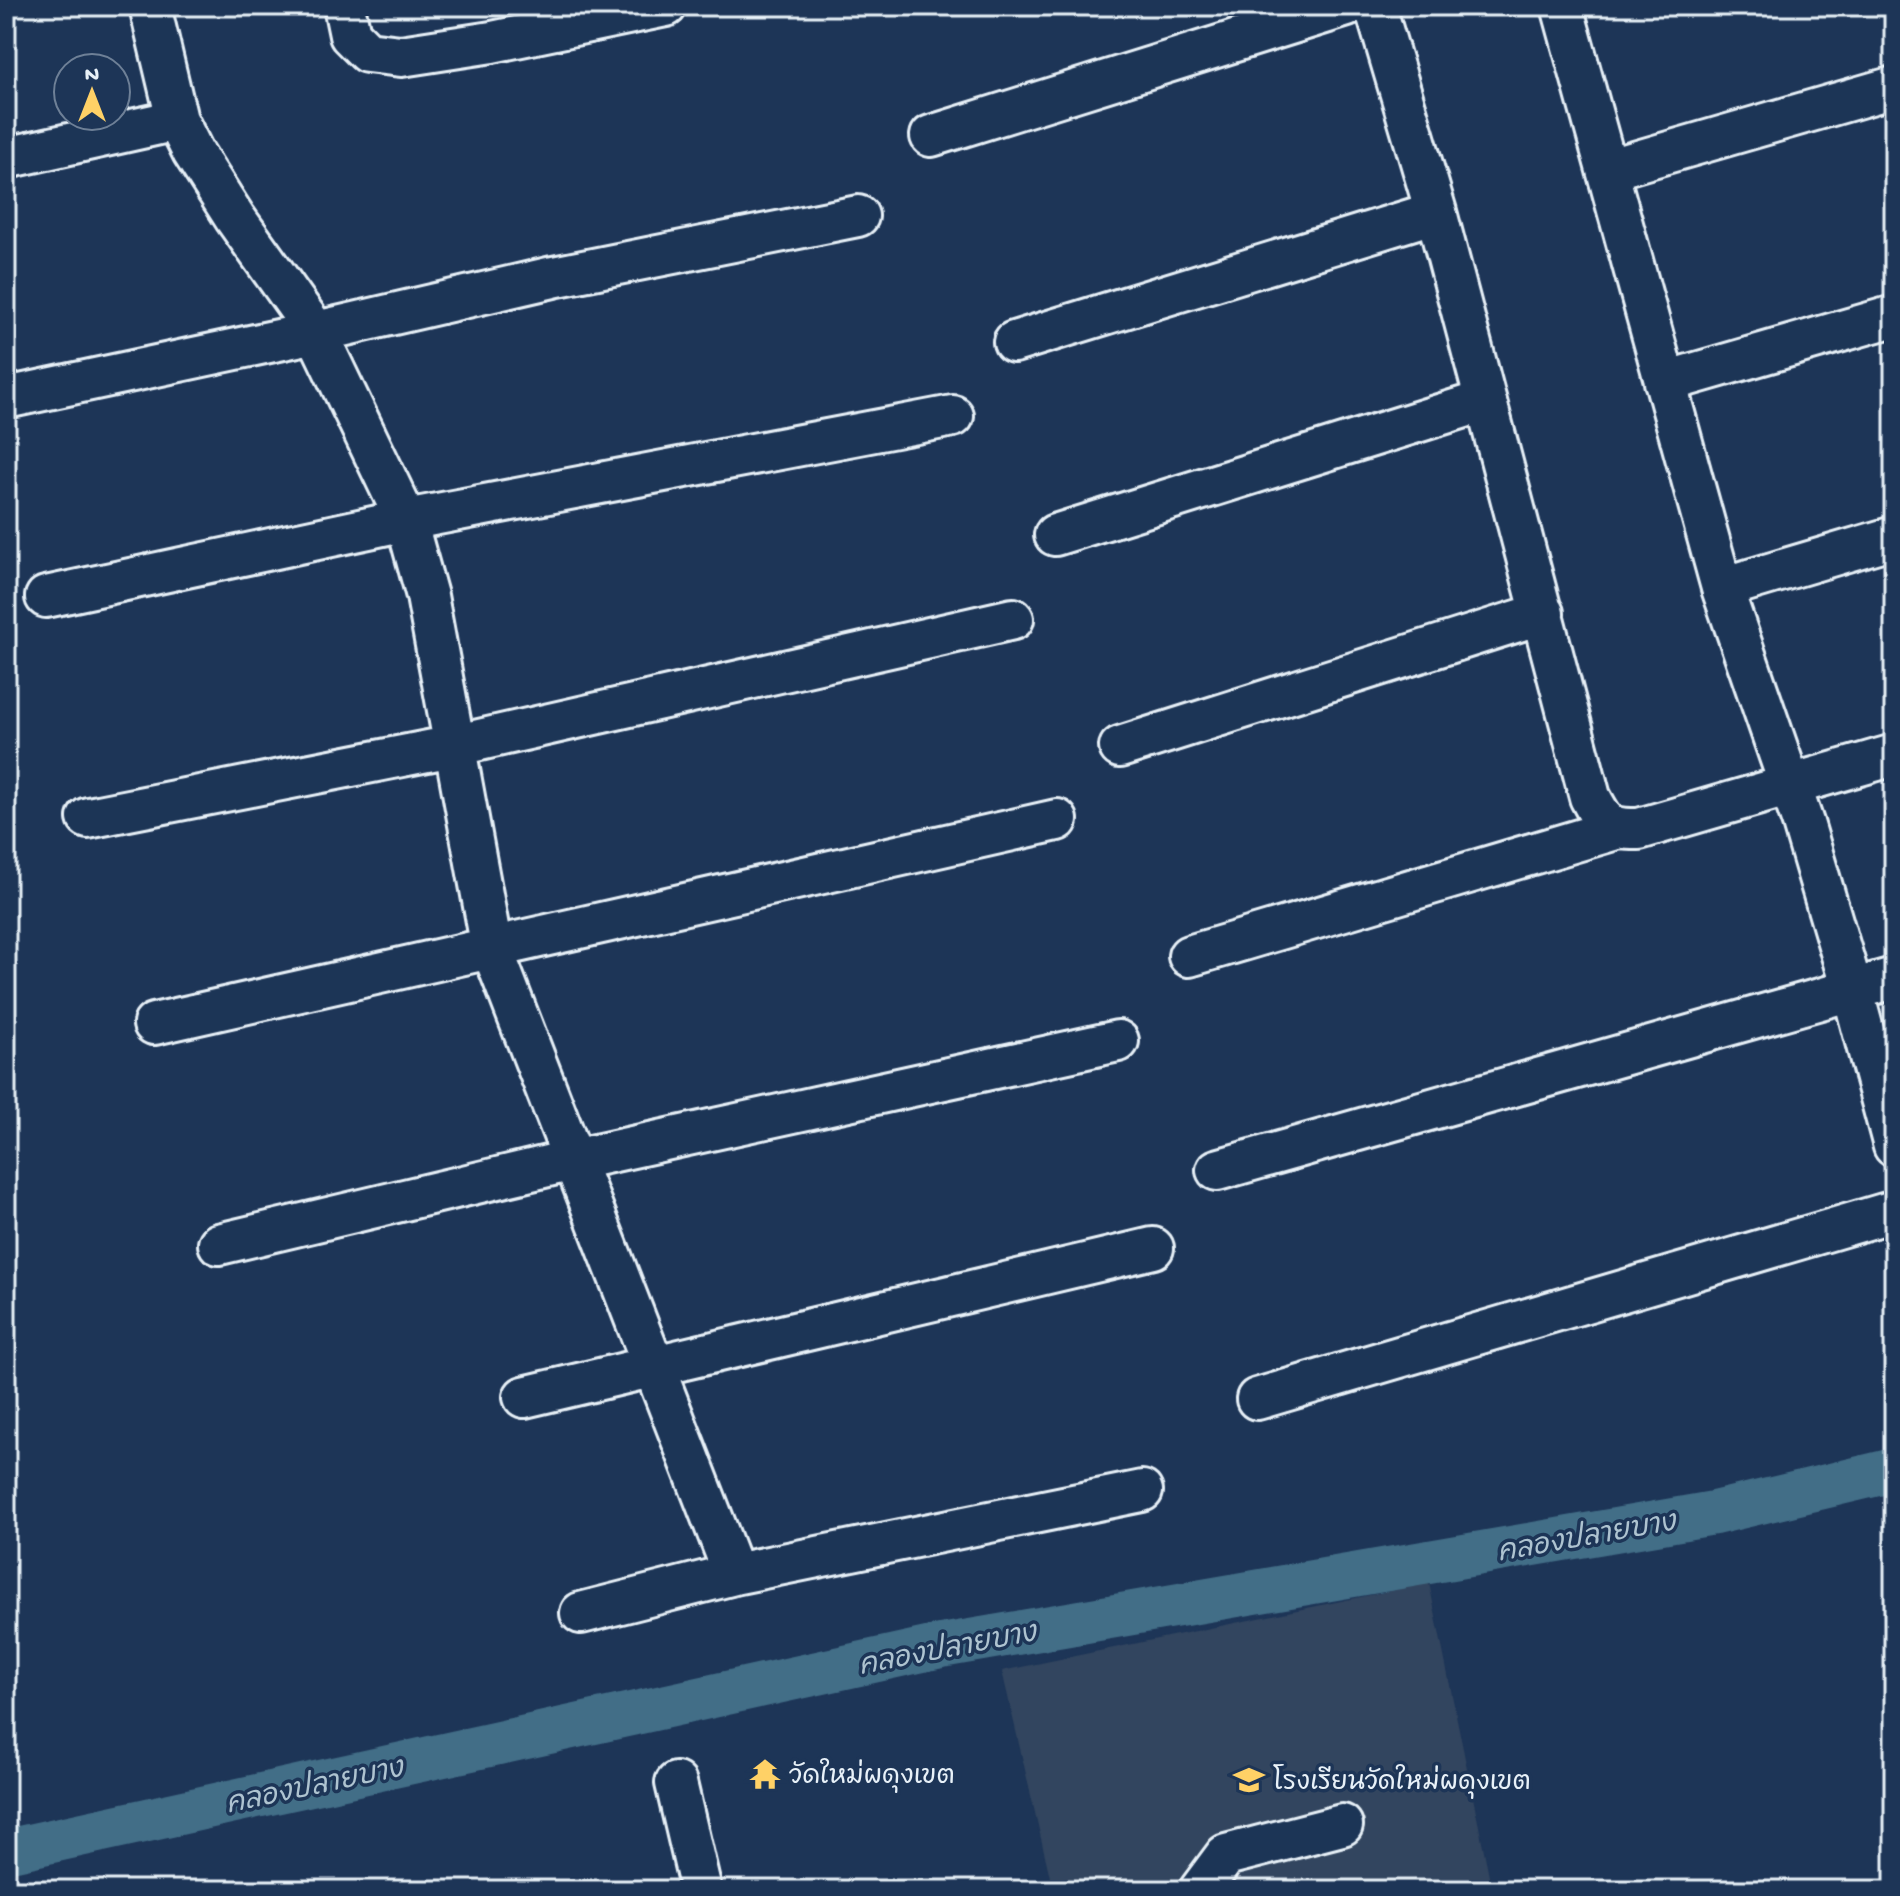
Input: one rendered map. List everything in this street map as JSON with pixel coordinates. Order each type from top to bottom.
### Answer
[{"type":"street","points":[[150,6],[177,120],[193,152],[235,218],[316,332],[406,520],[427,596],[492,949],[734,1574]]},
{"type":"street","points":[[344,6],[350,35],[367,52],[401,56],[492,42],[666,6]]},
{"type":"street","points":[[931,136],[1347,6]]},
{"type":"street","points":[[1375,6],[1436,212],[1590,797],[1603,821],[1616,829]]},
{"type":"street","points":[[1562,6],[1722,588],[1790,785],[1852,989],[1894,1146]]},
{"type":"street","points":[[1607,170],[1894,87]]},
{"type":"street","points":[[6,158],[177,120]]},
{"type":"street","points":[[1014,342],[1436,212]]},
{"type":"street","points":[[6,398],[316,332],[553,277],[858,216]]},
{"type":"street","points":[[1665,382],[1894,316]]},
{"type":"street","points":[[1055,535],[1484,401]]},
{"type":"street","points":[[46,597],[406,520],[953,416]]},
{"type":"street","points":[[1722,588],[1894,537]]},
{"type":"street","points":[[1120,747],[1543,613]]},
{"type":"street","points":[[88,818],[453,746],[1013,619]]},
{"type":"street","points":[[1189,956],[1616,829],[1639,829],[1894,755]]},
{"type":"street","points":[[154,1024],[1057,820]]},
{"type":"street","points":[[1217,1170],[1894,978]]},
{"type":"street","points":[[219,1244],[573,1160],[1118,1041]]},
{"type":"street","points":[[1257,1399],[1894,1211]]},
{"type":"street","points":[[524,1397],[1153,1248]]},
{"type":"street","points":[[581,1613],[734,1574],[1142,1491]]},
{"type":"street","points":[[676,1783],[701,1890]]},
{"type":"street","points":[[1200,1890],[1226,1855],[1342,1825]]},
{"type":"shaded area","name":"โรงเรียนวัดใหม่ผดุงเขต","points":[[1429,1583],[1492,1890],[1053,1890],[1002,1671]]},
{"type":"waterway","name":"คลองปลายบาง","points":[[6,1851],[941,1646],[1714,1513],[1894,1470]]},
{"type":"place","name":"วัดใหม่ผดุงเขต","points":[[765,1774]]},
{"type":"place","name":"โรงเรียนวัดใหม่ผดุงเขต","points":[[1249,1780]]}]
